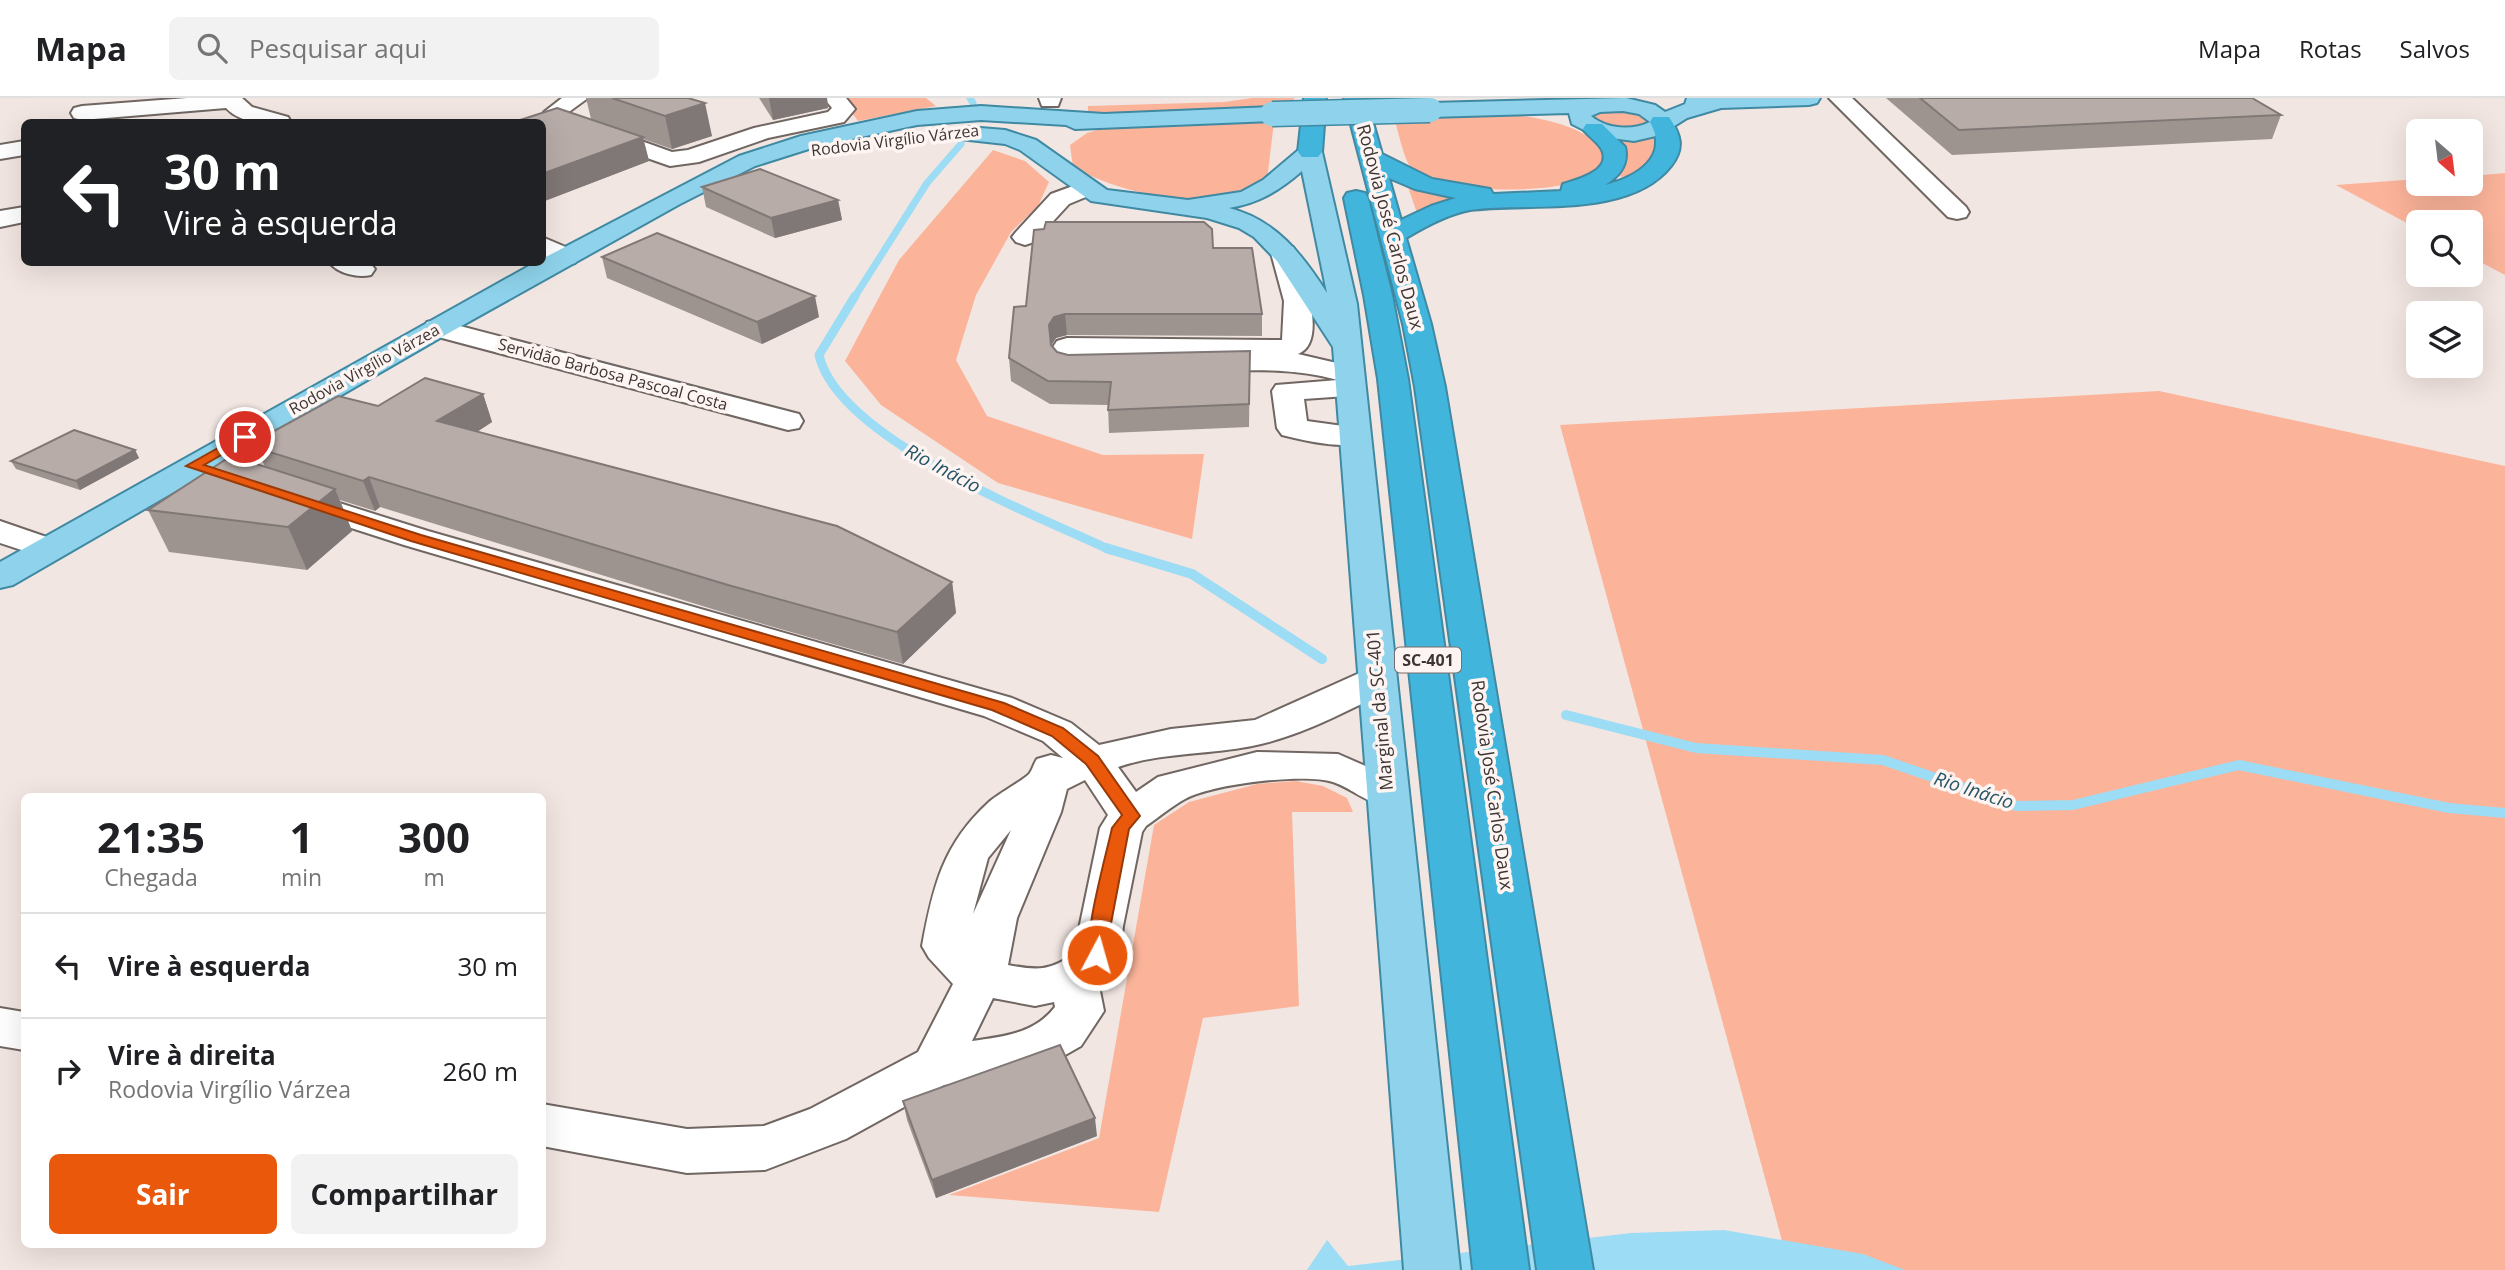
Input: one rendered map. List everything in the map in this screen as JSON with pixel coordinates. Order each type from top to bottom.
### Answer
[{"type":"highway","points":[[1310,152],[1315,98]]},
{"type":"highway","name":"Rodovia José Carlos Daux","points":[[1333,98],[1378,295],[1393,379],[1498,1248]]},
{"type":"highway","name":"Rodovia José Carlos Daux","points":[[1355,98],[1417,324],[1442,452],[1565,1270]]},
{"type":"highway","points":[[1392,236],[1446,209],[1470,204],[1586,195],[1637,182],[1653,172],[1669,154],[1671,138],[1661,122]]},
{"type":"highway","points":[[1372,158],[1406,178],[1439,190],[1495,195],[1565,190],[1595,182],[1610,170],[1615,153],[1613,146],[1594,129]]},
{"type":"main road","points":[[1485,108],[1809,98]]},
{"type":"main road","points":[[1485,108],[1542,114],[1594,129],[1630,134],[1652,130],[1661,122],[1682,112],[1721,101]]},
{"type":"main road","points":[[1594,129],[1584,124],[1579,114],[1584,110],[1610,104],[1649,110],[1659,116],[1661,122]]},
{"type":"main road","name":"Rodovia Virgílio Várzea","points":[[554,251],[747,161],[783,149],[891,131],[1101,109],[1272,114],[1485,108]]},
{"type":"main road","name":"Rodovia Virgílio Várzea","points":[[1050,115],[1078,121],[1101,109]]},
{"type":"main road","points":[[1050,115],[1057,168]]},
{"type":"main road","points":[[954,123],[1030,146],[1084,189],[1112,198],[1237,218],[1261,231],[1284,253],[1348,369]]},
{"type":"main road","name":"Rodovia Virgílio Várzea","points":[[695,187],[792,155],[891,131]]},
{"type":"main road","points":[[1184,208],[1247,198],[1284,175],[1310,152]]},
{"type":"main road","name":"Marginal da SC-401","points":[[1310,152],[1336,262],[1348,369],[1430,1248]]},
{"type":"main road","points":[[1261,231],[1265,217],[1281,196],[1284,175]]},
{"type":"main road","name":"Rodovia Virgílio Várzea","points":[[0,577],[437,328],[531,266]]},
{"type":"street","points":[[577,98],[555,112],[555,118],[670,159],[691,157],[762,133],[836,117],[844,109],[835,98]]},
{"type":"street","points":[[1840,98],[1957,212]]},
{"type":"street","points":[[82,113],[231,99],[241,111],[268,119]]},
{"type":"street","points":[[234,119],[257,116]]},
{"type":"street","points":[[762,133],[783,149]]},
{"type":"street","points":[[0,152],[21,148]]},
{"type":"street","points":[[1025,237],[1060,199],[1084,189]]},
{"type":"street","points":[[0,219],[21,216]]},
{"type":"street","points":[[1284,253],[1298,301],[1298,342],[1291,348],[1067,348],[1070,366],[1295,361],[1348,369]]},
{"type":"street","name":"Servidão Barbosa Pascoal Costa","points":[[437,328],[788,421]]},
{"type":"street","points":[[1348,369],[1287,391],[1293,428],[1354,436]]},
{"type":"street","points":[[193,466],[416,538],[998,707],[1057,732],[1092,760],[1131,816]]},
{"type":"street","points":[[0,531],[49,549]]},
{"type":"street","points":[[1378,680],[1265,730],[1168,742],[1092,760],[1049,779],[1010,805],[970,850],[952,907],[945,946],[965,969],[980,978],[1035,988],[1074,980],[1096,961],[1100,926],[1121,828],[1131,816],[1173,787],[1257,766],[1338,768],[1387,792]]},
{"type":"street","points":[[998,707],[1044,749],[1052,763],[1049,779]]},
{"type":"street","points":[[935,1066],[980,978]]},
{"type":"street","points":[[546,1126],[687,1152],[765,1148],[828,1124],[935,1066],[1027,1053],[1064,1032],[1080,1010],[1074,980]]},
{"type":"street","points":[[0,1027],[21,1030]]},
{"type":"shaded area","points":[[841,98],[926,98],[936,106],[858,121]]},
{"type":"shaded area","points":[[1252,98],[1294,98],[1293,108],[1088,114],[1088,106],[1224,102]]},
{"type":"shaded area","points":[[1612,109],[1638,112],[1651,122],[1629,130],[1613,128],[1591,117],[1598,112]]},
{"type":"shaded area","points":[[1512,114],[1564,125],[1587,136],[1606,153],[1604,165],[1574,182],[1535,189],[1488,189],[1442,183],[1424,177],[1409,165],[1394,118]]},
{"type":"shaded area","points":[[1274,122],[1267,180],[1237,194],[1196,199],[1153,195],[1110,184],[1073,167],[1070,145],[1087,133],[1107,127]]},
{"type":"shaded area","points":[[1658,137],[1650,159],[1640,171],[1626,177],[1618,176],[1612,138],[1636,140]]},
{"type":"shaded area","points":[[993,150],[1025,161],[1049,182],[1038,206],[1011,232],[976,295],[956,360],[987,416],[1103,455],[1204,454],[1192,539],[998,483],[881,405],[845,361],[899,260]]},
{"type":"shaded area","points":[[2505,173],[2505,275],[2483,263],[2483,210],[2406,210],[2406,223],[2336,185],[2406,180],[2406,196],[2483,196],[2483,175]]},
{"type":"shaded area","points":[[1406,181],[1449,198],[1418,216]]},
{"type":"shaded area","points":[[2159,391],[2505,466],[2505,1270],[1790,1270],[1560,425]]},
{"type":"shaded area","points":[[1296,781],[1323,786],[1347,798],[1353,812],[1292,812],[1299,1006],[1203,1018],[1159,1212],[949,1195],[1099,1138],[1154,825],[1189,802],[1257,784]]},
{"type":"water","points":[[1724,1230],[1863,1254],[1905,1270],[1307,1270],[1327,1240],[1348,1266],[1631,1233]]},
{"type":"building","points":[[612,98],[688,98],[705,103],[665,116]]},
{"type":"building","points":[[1920,98],[2252,98],[2281,115],[1959,130]]},
{"type":"building","points":[[557,108],[643,137],[546,173],[546,119],[523,119]]},
{"type":"building","points":[[760,169],[838,200],[771,218],[702,187]]},
{"type":"building","points":[[1046,222],[1204,222],[1212,229],[1213,248],[1252,248],[1262,314],[1065,314],[1054,317],[1049,325],[1051,345],[1057,352],[1068,355],[1250,351],[1249,404],[1108,410],[1111,382],[1048,381],[1009,358],[1014,307],[1026,306],[1034,230],[1044,229]]},
{"type":"building","points":[[657,233],[815,296],[757,322],[602,257]]},
{"type":"building","points":[[425,378],[483,394],[437,421],[837,526],[952,582],[897,632],[728,585],[369,477],[363,481],[263,450],[268,447],[254,442],[338,396],[378,406]]},
{"type":"building","points":[[74,430],[135,450],[76,481],[11,461]]},
{"type":"building","points":[[231,456],[335,489],[288,527],[148,510]]},
{"type":"building","points":[[1060,1045],[1095,1118],[932,1180],[903,1101]]},
{"type":"waterway","name":"Rio Inácio","points":[[970,98],[973,103]]},
{"type":"waterway","name":"Rio Inácio","points":[[854,298],[927,183],[961,144]]},
{"type":"waterway","name":"Rio Inácio","points":[[855,296],[819,355],[834,386],[862,416],[944,471],[1110,550]]},
{"type":"waterway","name":"Rio Inácio","points":[[1106,548],[1192,574],[1322,659]]},
{"type":"waterway","name":"Rio Inácio","points":[[1566,715],[1696,748],[1883,760],[2017,806],[2073,805],[2239,765],[2449,808],[2505,813]]},
{"type":"route","points":[[245,437],[193,466],[416,538],[998,707],[1057,732],[1092,760],[1131,816],[1121,828],[1100,926],[1097,955]]}]
